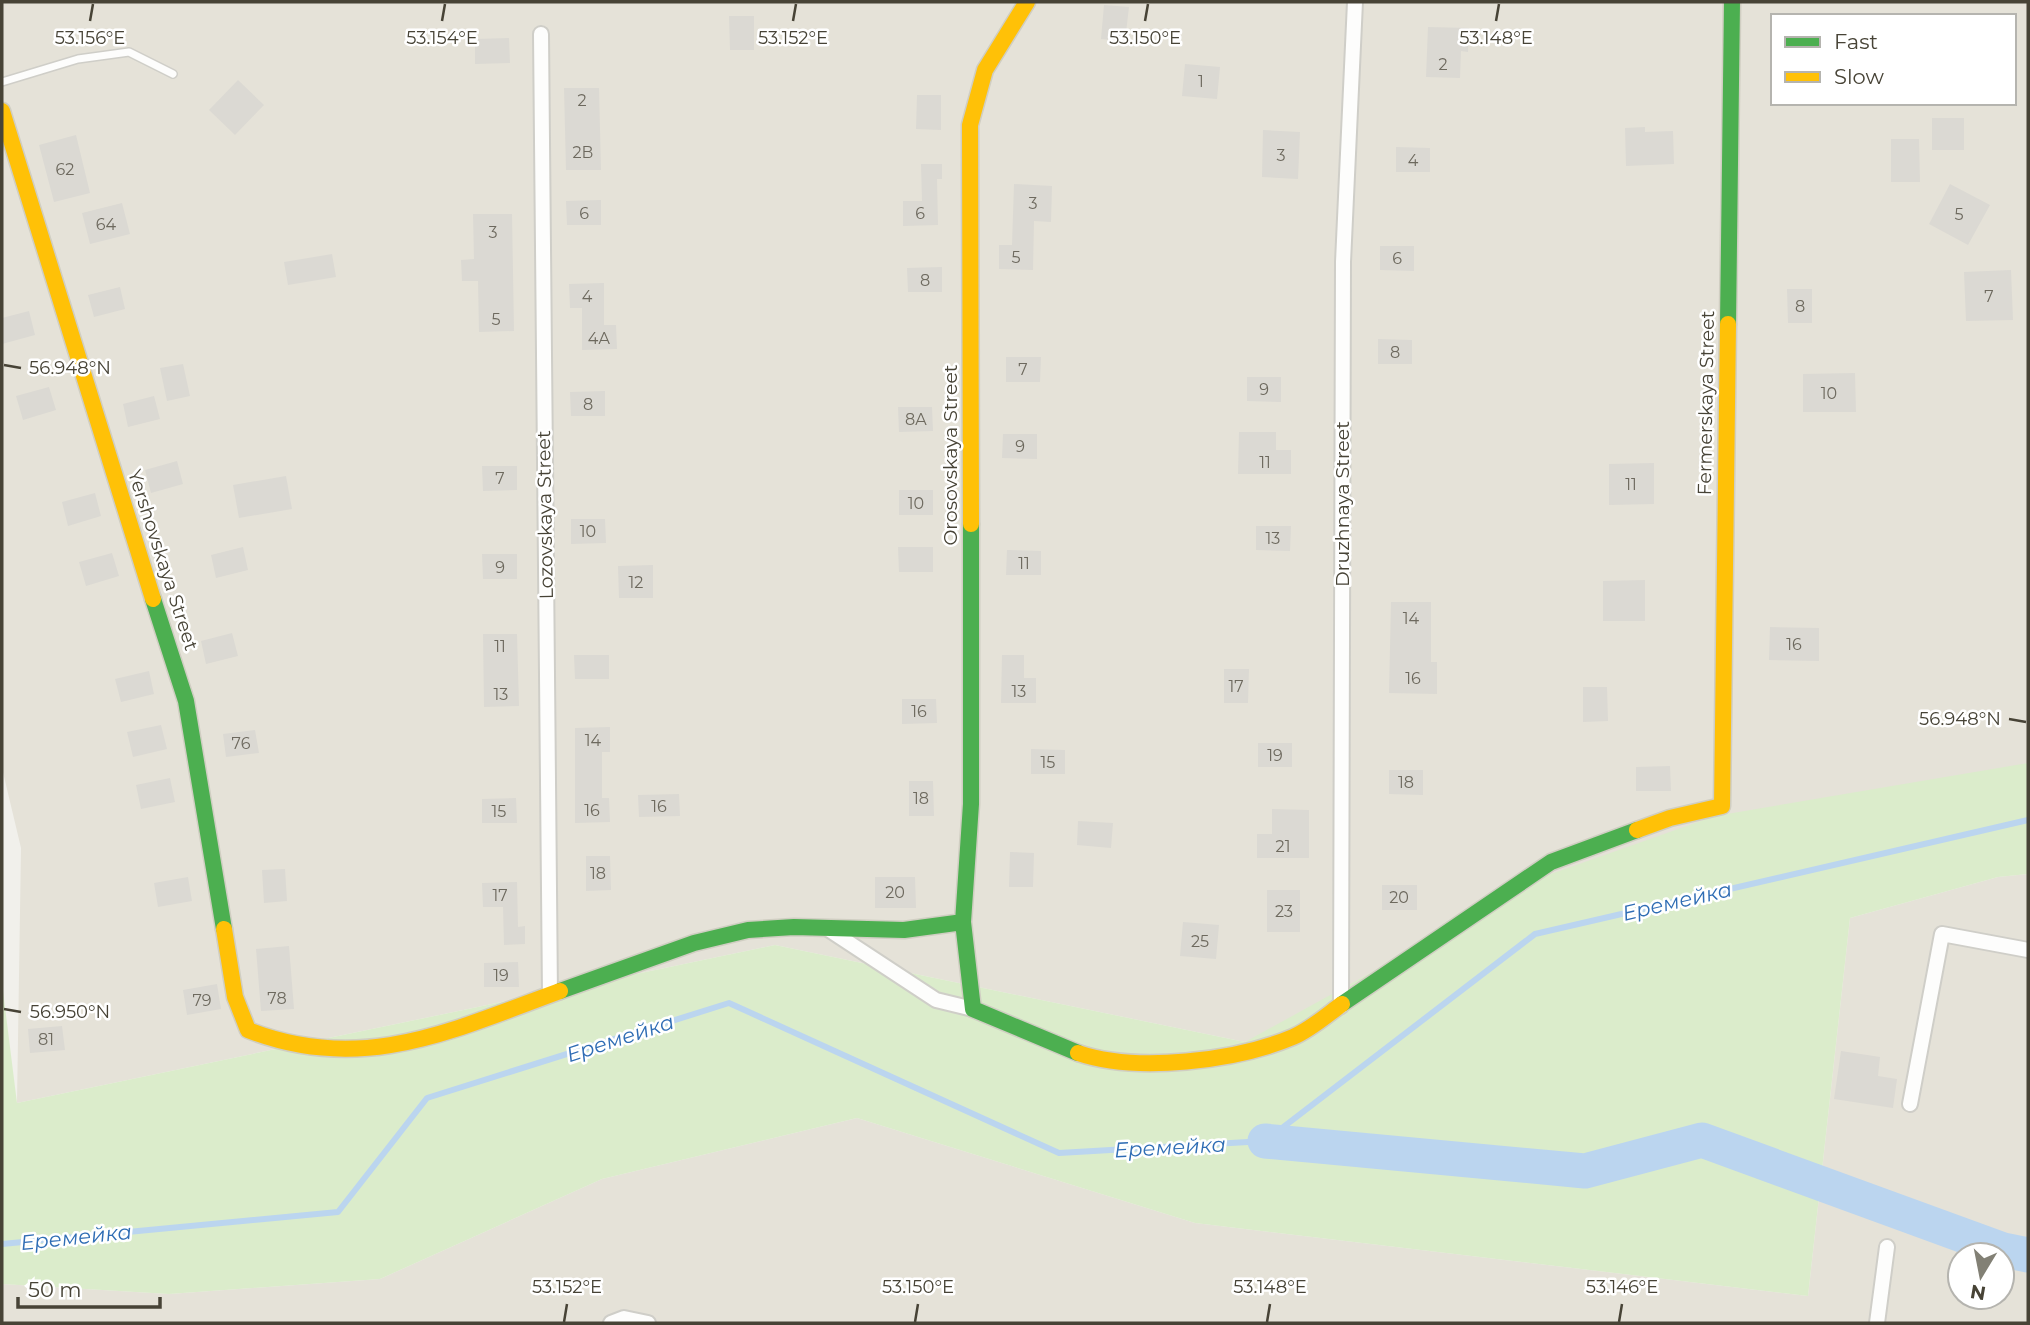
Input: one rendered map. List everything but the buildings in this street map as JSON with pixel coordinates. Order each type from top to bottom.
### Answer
[{"type":"street","name":"Orosovskaya Street","points":[[973,1009],[963,922],[971,804],[970,125],[985,70],[1027,2]]},
{"type":"street","name":"Druzhnaya Street","points":[[1341,1006],[1343,262],[1355,2]]},
{"type":"street","name":"Fermerskaya Street","points":[[1341,1006],[1551,862],[1670,818],[1722,806],[1732,2]]},
{"type":"street","name":"Lozovskaya Street","points":[[541,34],[550,995]]},
{"type":"street","name":"Yershovskaya Street","points":[[2,111],[120,500],[186,701],[235,997],[248,1030],[271,1041],[311,1047],[384,1048],[422,1041],[550,995]]},
{"type":"street","points":[[550,995],[694,943],[748,930],[904,930],[963,922]]},
{"type":"street","points":[[826,928],[936,1000],[973,1009],[1081,1054],[1128,1063],[1240,1056],[1296,1036],[1341,1006]]},
{"type":"street","points":[[1910,1104],[1942,934],[2028,950]]},
{"type":"street","points":[[1877,1323],[1887,1247]]},
{"type":"street","points":[[611,1323],[624,1318],[648,1323]]},
{"type":"lane","points":[[2,82],[78,58],[129,52],[173,74]]},
{"type":"shaded area","points":[[2,2],[2028,2],[2028,763],[1245,1042],[775,945],[17,1103],[21,848],[2,768]]},
{"type":"shaded area","points":[[2028,874],[2028,1323],[2,1323],[2,1284],[169,1294],[380,1279],[602,1179],[857,1118],[1195,1223],[1808,1296],[1850,918],[1998,877]]},
{"type":"green space","points":[[2028,763],[2028,874],[1998,877],[1850,918],[1808,1296],[1195,1223],[857,1118],[602,1179],[380,1279],[169,1294],[2,1284],[2,983],[17,1103],[775,945],[1245,1042],[1548,875],[1715,816]]},
{"type":"waterway","name":"Еремейка","points":[[2,1244],[338,1212],[427,1098],[729,1003],[1059,1153],[1265,1141],[1535,934],[2028,820]]},
{"type":"waterway","name":"Еремейка","points":[[1265,1141],[1585,1171],[1702,1140],[2003,1250],[2028,1255]]},
{"type":"traffic: fast","points":[[1728,324],[1732,2]]},
{"type":"traffic: fast","points":[[971,524],[971,804],[963,922],[973,1009],[1078,1053]]},
{"type":"traffic: fast","points":[[153,599],[186,701],[224,929]]},
{"type":"traffic: fast","points":[[1342,1004],[1551,862],[1637,830]]},
{"type":"traffic: fast","points":[[560,991],[694,943],[748,930],[794,927],[904,930],[963,922]]},
{"type":"traffic: slow","points":[[971,524],[970,125],[985,70],[1027,2]]},
{"type":"traffic: slow","points":[[2,111],[153,599]]},
{"type":"traffic: slow","points":[[1637,830],[1670,818],[1722,806],[1728,324]]},
{"type":"traffic: slow","points":[[224,929],[235,997],[248,1030],[290,1043],[330,1048],[369,1048],[407,1042],[482,1020],[560,991]]},
{"type":"traffic: slow","points":[[1078,1053],[1128,1062],[1186,1062],[1215,1058],[1293,1037],[1342,1004]]}]
